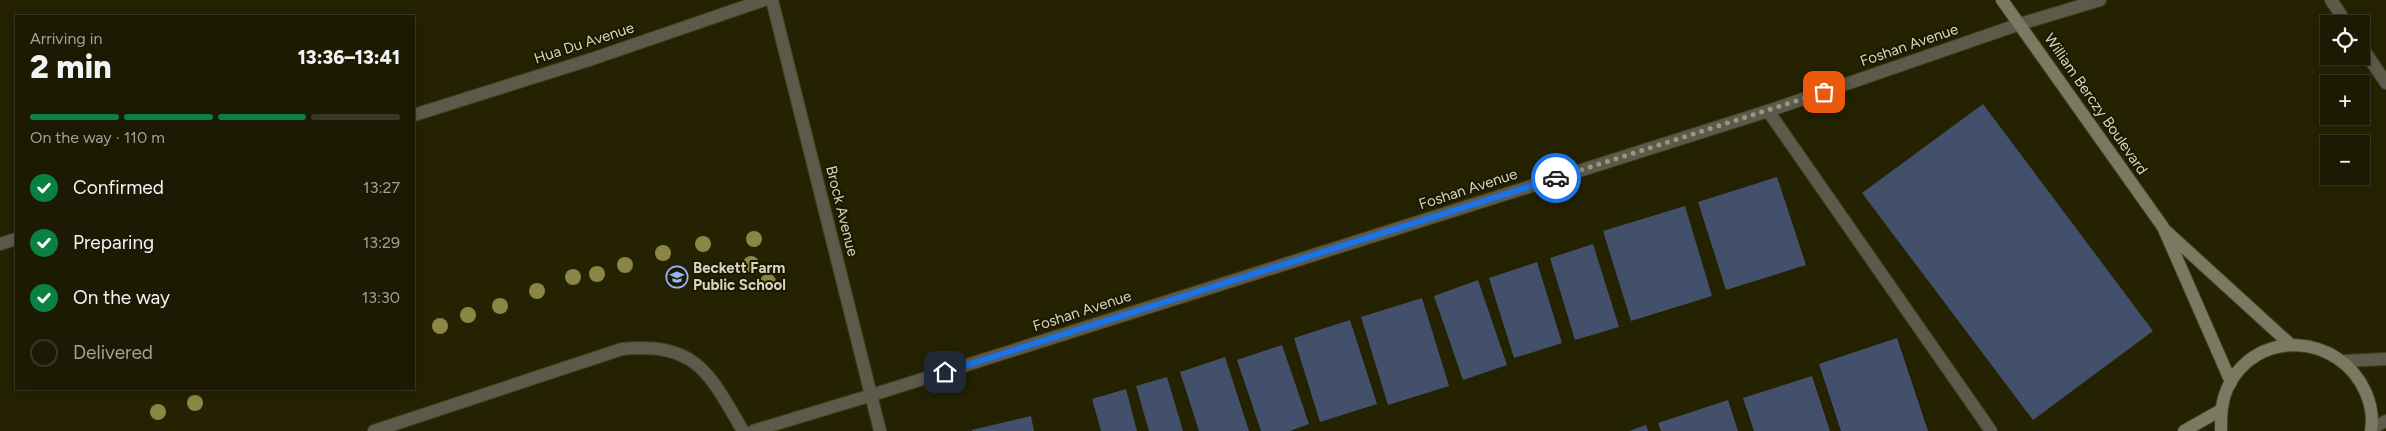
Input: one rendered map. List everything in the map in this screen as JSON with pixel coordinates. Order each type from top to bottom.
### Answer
[{"type":"street","name":"Hua Du Avenue","points":[[415,115],[592,59],[764,0]]},
{"type":"street","name":"Brock Avenue","points":[[772,0],[880,431]]},
{"type":"street","name":"William Berczy Boulevard","points":[[2002,0],[2163,227],[2231,382]]},
{"type":"street","name":"Foshan Avenue","points":[[753,431],[1768,111],[2020,24],[2100,0]]},
{"type":"street","points":[[2331,0],[2341,15]]},
{"type":"street","points":[[2370,59],[2386,83]]},
{"type":"street","points":[[1768,111],[1991,431]]},
{"type":"street","name":"William Berczy Boulevard","points":[[2163,227],[2291,345]]},
{"type":"street","points":[[0,244],[15,239]]},
{"type":"street","points":[[2221,431],[2221,410],[2231,382],[2242,367],[2256,356],[2273,348],[2291,345],[2309,346],[2327,352],[2344,361],[2360,380],[2370,403],[2371,429],[2386,420]]},
{"type":"street","points":[[374,431],[622,349],[649,347],[678,353],[699,364],[722,394],[743,431]]},
{"type":"street","points":[[2344,361],[2386,359]]},
{"type":"street","points":[[2184,431],[2221,410]]},
{"type":"building","points":[[1983,104],[2153,331],[2033,420],[1862,193]]},
{"type":"building","points":[[1777,177],[1806,265],[1726,290],[1698,202]]},
{"type":"building","points":[[1685,206],[1712,296],[1631,321],[1603,231]]},
{"type":"building","points":[[1593,244],[1619,327],[1575,340],[1550,258]]},
{"type":"building","points":[[1537,262],[1562,343],[1514,358],[1489,278]]},
{"type":"building","points":[[1478,280],[1507,365],[1463,380],[1434,296]]},
{"type":"building","points":[[1422,298],[1449,386],[1388,405],[1361,317]]},
{"type":"building","points":[[1350,320],[1377,404],[1320,422],[1294,338]]},
{"type":"building","points":[[1897,338],[1928,431],[1841,431],[1819,364]]},
{"type":"building","points":[[1282,345],[1309,424],[1290,431],[1261,431],[1237,360]]},
{"type":"building","points":[[1225,357],[1249,431],[1199,431],[1180,372]]},
{"type":"building","points":[[1812,376],[1830,431],[1754,431],[1743,398]]},
{"type":"building","points":[[1167,377],[1183,431],[1149,431],[1136,386]]},
{"type":"building","points":[[1126,389],[1137,431],[1101,431],[1092,399]]},
{"type":"building","points":[[1728,400],[1738,431],[1661,431],[1658,423]]},
{"type":"building","points":[[1031,416],[1034,431],[972,431],[972,430]]},
{"type":"building","points":[[1646,425],[1648,431],[1629,431]]},
{"type":"way so far","points":[[1556,178],[1824,92]]},
{"type":"place","name":"Beckett Farm Public School","points":[[677,277]]},
{"type":"route","points":[[945,372],[1556,178]]}]
